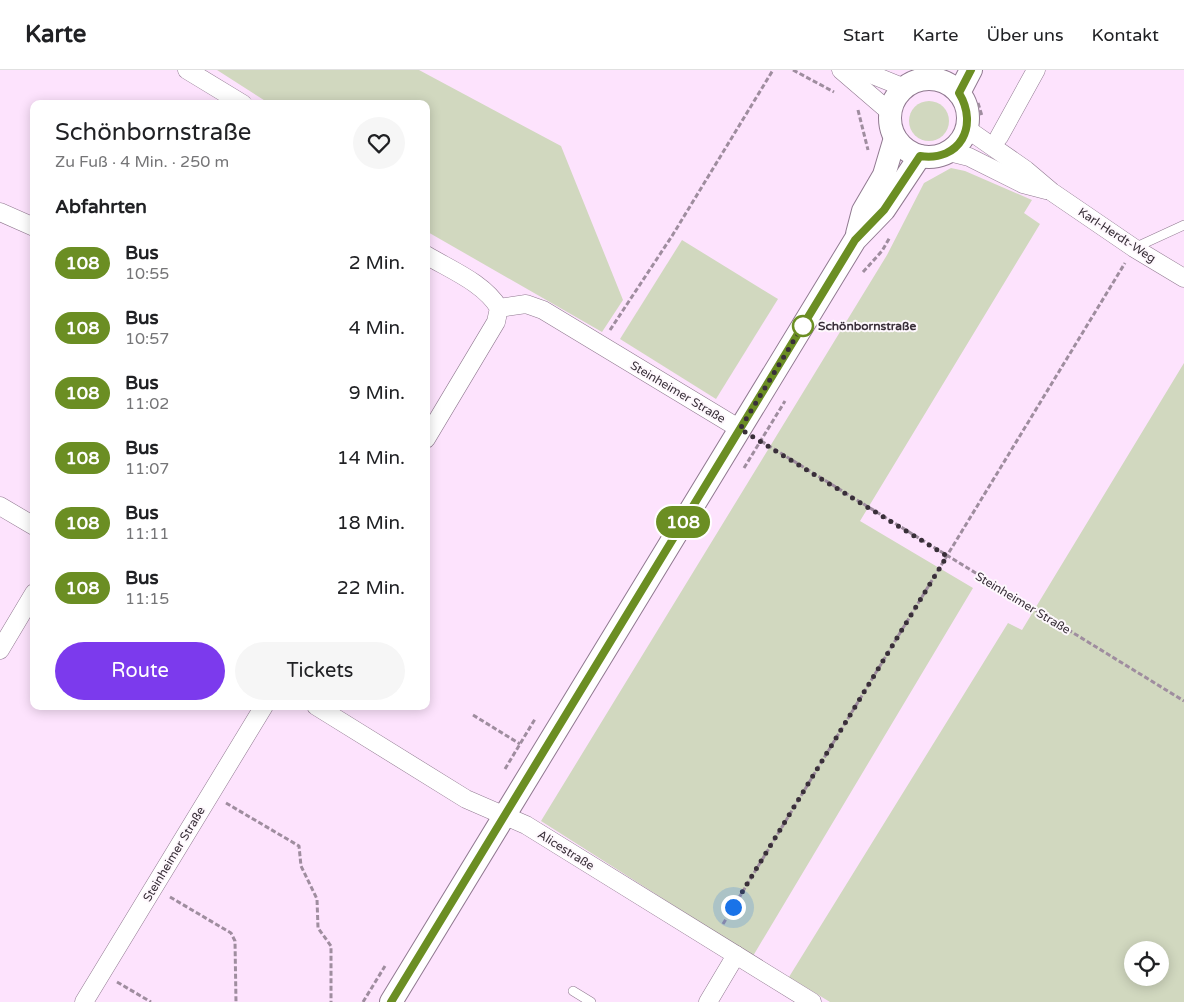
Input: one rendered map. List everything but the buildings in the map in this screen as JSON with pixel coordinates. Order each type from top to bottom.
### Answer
[{"type":"street","points":[[187,70],[236,100]]},
{"type":"street","points":[[841,70],[860,98],[891,113]]},
{"type":"street","points":[[860,70],[905,88]]},
{"type":"street","points":[[968,97],[950,85],[942,75],[915,82],[905,88],[894,103],[891,113],[891,126],[896,138],[906,149],[920,156],[929,158],[949,152],[963,138],[967,129],[966,104],[968,97],[971,70]]},
{"type":"street","points":[[999,137],[1036,70]]},
{"type":"street","name":"Karl-Herdt-Weg","points":[[967,129],[1026,170],[1052,192],[1134,248],[1184,278]]},
{"type":"street","points":[[855,240],[863,211],[884,175],[896,138]]},
{"type":"street","name":"Karl-Herdt-Weg","points":[[949,152],[969,157],[1023,184],[1052,192]]},
{"type":"street","points":[[391,1002],[855,240],[884,210],[920,156]]},
{"type":"street","points":[[0,212],[30,225]]},
{"type":"street","points":[[430,257],[484,290],[493,298],[499,308],[496,322],[430,432]]},
{"type":"street","name":"Steinheimer Straße","points":[[499,308],[526,304],[534,306],[740,429]]},
{"type":"street","points":[[0,506],[30,524]]},
{"type":"street","points":[[0,650],[30,600]]},
{"type":"street","name":"Steinheimer Straße","points":[[84,1002],[262,710]]},
{"type":"street","name":"Alicestraße","points":[[322,710],[466,799],[526,825],[812,1002]]},
{"type":"street","points":[[708,1002],[736,955]]},
{"type":"lane","points":[[1134,248],[1184,225]]},
{"type":"lane","points":[[573,991],[591,1002]]},
{"type":"path","points":[[599,345],[672,236],[774,70]]},
{"type":"path","points":[[793,70],[860,98],[870,159]]},
{"type":"path","points":[[968,97],[990,131],[999,137]]},
{"type":"path","points":[[864,272],[882,251],[895,229]]},
{"type":"path","points":[[713,941],[1134,248]]},
{"type":"path","name":"Steinheimer Straße","points":[[740,429],[1184,701]]},
{"type":"path","points":[[473,715],[520,744]]},
{"type":"path","points":[[211,794],[299,846],[301,866],[317,899],[318,928],[331,946],[331,1002]]},
{"type":"path","points":[[154,887],[231,932],[234,936],[236,1002]]},
{"type":"path","points":[[102,973],[150,1002]]},
{"type":"green space","points":[[217,70],[419,70],[561,146],[623,300],[602,332],[430,233],[430,100],[264,100]]},
{"type":"green space","points":[[929,101],[943,107],[949,121],[943,135],[929,141],[915,135],[909,121],[915,107]]},
{"type":"green space","points":[[951,168],[965,171],[1032,200],[1024,213],[1040,224],[860,521],[973,588],[753,956],[541,821],[887,255],[924,183]]},
{"type":"green space","points":[[682,240],[778,299],[716,399],[620,339]]},
{"type":"green space","points":[[1184,363],[1184,1002],[830,1002],[789,977],[1008,623],[1022,630]]},
{"type":"bus line","name":"108","points":[[391,1002],[855,240],[884,210],[920,156],[929,158],[949,152],[963,138],[967,129],[968,117],[966,104],[959,93],[971,70]]},
{"type":"place","name":"Schönbornstraße","points":[[803,326]]},
{"type":"route","points":[[733,907],[947,556],[740,429],[805,322],[803,326]]}]
